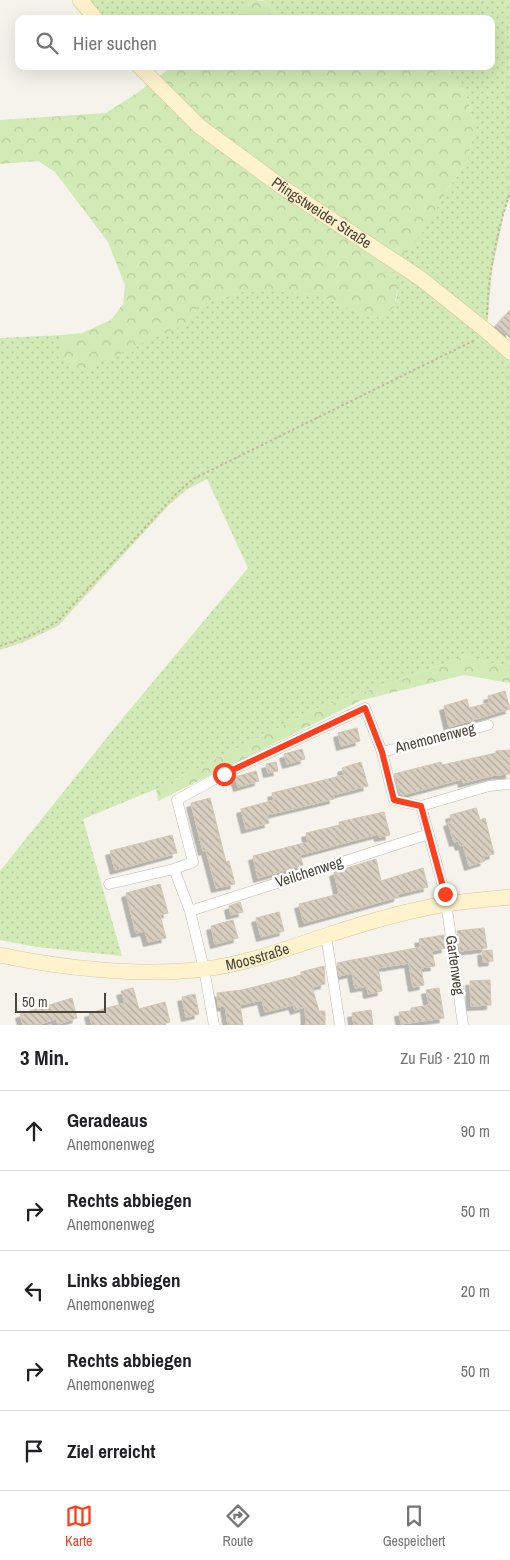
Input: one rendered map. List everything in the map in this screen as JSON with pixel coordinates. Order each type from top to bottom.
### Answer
[{"type":"street","points":[[80,0],[93,15]]},
{"type":"street","name":"Pfingstweider Straße","points":[[143,70],[199,126],[282,187],[420,278],[510,352]]},
{"type":"street","name":"Anemonenweg","points":[[109,884],[174,869],[193,862],[177,800],[224,774],[365,708],[382,752],[394,800],[421,806],[489,786],[510,784]]},
{"type":"street","name":"Anemonenweg","points":[[382,752],[488,725]]},
{"type":"street","points":[[421,806],[447,904]]},
{"type":"street","name":"Veilchenweg","points":[[190,911],[428,834]]},
{"type":"street","points":[[174,869],[190,911],[204,969],[214,1025]]},
{"type":"street","name":"Moosstraße","points":[[0,955],[55,965],[96,969],[146,971],[204,969],[264,956],[390,916],[447,904],[510,897]]},
{"type":"street","name":"Gartenweg","points":[[447,904],[463,1025]]},
{"type":"street","points":[[326,935],[340,1025]]},
{"type":"path","points":[[0,646],[34,634],[57,622],[176,493],[193,479],[486,331],[490,271],[510,192]]},
{"type":"green space","points":[[86,0],[254,0],[237,15],[99,15]]},
{"type":"green space","points":[[254,0],[264,1],[278,15],[237,15]]},
{"type":"green space","points":[[263,0],[510,0],[510,197],[504,213],[492,271],[486,340],[510,360],[510,668],[466,656],[316,709],[156,789],[83,819],[122,956],[37,947],[0,940],[0,871],[117,725],[248,568],[207,479],[186,490],[168,506],[58,626],[24,642],[0,650],[0,338],[63,335],[59,357],[186,324],[199,305],[243,292],[288,292],[323,295],[363,316],[382,317],[392,307],[397,297],[397,286],[392,272],[467,161],[475,128],[466,94],[447,70],[495,70],[495,15],[278,15]]},
{"type":"green space","points":[[168,70],[447,70],[466,94],[475,128],[467,161],[449,187],[427,226],[392,272],[398,285],[394,307],[382,317],[363,316],[323,295],[288,292],[243,292],[199,305],[186,324],[77,373],[59,357],[63,335],[82,333],[111,320],[123,304],[125,285],[108,242],[55,172],[38,161],[0,164],[0,120],[106,113]]},
{"type":"green space","points":[[466,656],[510,668],[510,683],[464,675],[362,700],[158,801],[156,789],[316,709]]},
{"type":"building","points":[[510,310],[510,338],[496,326]]},
{"type":"building","points":[[505,691],[510,709],[449,727],[444,706],[467,699],[469,708],[489,703],[488,696]]},
{"type":"building","points":[[357,728],[360,741],[341,746],[338,733]]},
{"type":"building","points":[[302,749],[305,759],[287,764],[284,754]]},
{"type":"building","points":[[510,750],[510,774],[495,775],[463,783],[462,779],[403,795],[400,794],[394,774],[441,762],[442,765],[496,753],[496,751]]},
{"type":"building","points":[[276,762],[278,771],[268,773],[266,764]]},
{"type":"building","points":[[361,762],[368,786],[333,795],[334,799],[267,815],[269,823],[246,829],[241,809],[274,800],[272,793],[344,775],[342,768]]},
{"type":"building","points":[[256,771],[259,781],[238,787],[235,777]]},
{"type":"building","points":[[210,798],[226,862],[229,861],[235,884],[216,888],[206,850],[203,851],[191,803]]},
{"type":"building","points":[[476,808],[480,820],[485,818],[494,854],[483,857],[485,861],[469,866],[463,845],[460,846],[458,841],[454,842],[448,822],[452,821],[450,815]]},
{"type":"building","points":[[384,812],[390,835],[379,837],[378,834],[300,855],[303,865],[258,878],[253,856],[308,842],[306,833],[340,825],[339,822]]},
{"type":"building","points":[[172,835],[177,853],[115,870],[110,851]]},
{"type":"building","points":[[376,859],[381,881],[423,868],[428,887],[398,894],[398,897],[304,923],[299,904],[339,894],[334,872]]},
{"type":"building","points":[[160,884],[168,913],[160,915],[166,938],[148,942],[145,931],[136,933],[126,893]]},
{"type":"building","points":[[240,902],[243,912],[231,915],[229,906]]},
{"type":"building","points":[[279,912],[284,931],[261,937],[256,918]]},
{"type":"building","points":[[233,920],[238,938],[215,944],[211,926]]},
{"type":"building","points":[[484,928],[487,948],[460,951],[457,931]]},
{"type":"building","points":[[444,935],[446,948],[432,951],[435,966],[421,968],[424,985],[413,987],[409,963],[378,968],[382,991],[368,994],[367,986],[355,988],[352,973],[339,976],[337,963],[421,947],[419,939]]},
{"type":"building","points":[[492,950],[493,961],[483,962],[482,951]]},
{"type":"building","points":[[324,966],[325,984],[312,987],[319,1011],[325,1011],[325,1025],[306,1025],[305,1007],[295,1010],[293,1005],[265,1012],[262,1000],[240,1005],[243,1025],[228,1025],[225,1006],[218,1007],[217,993],[242,990],[301,975],[301,972]]},
{"type":"building","points":[[490,980],[491,1005],[471,1006],[470,981]]},
{"type":"building","points":[[133,988],[139,1009],[165,1002],[170,1022],[158,1025],[92,1025],[89,1013],[125,1003],[121,991]]},
{"type":"building","points":[[439,988],[444,1018],[401,1024],[399,1012],[411,1011],[411,1008],[429,1005],[426,990]]},
{"type":"building","points":[[195,994],[199,1014],[186,1017],[182,997]]},
{"type":"building","points":[[72,998],[77,1018],[58,1024],[56,1019],[37,1025],[23,1025],[20,1014]]},
{"type":"building","points":[[371,1010],[373,1025],[354,1025],[352,1013]]},
{"type":"route","points":[[224,774],[365,708],[382,752],[394,800],[421,806],[445,894]]}]
